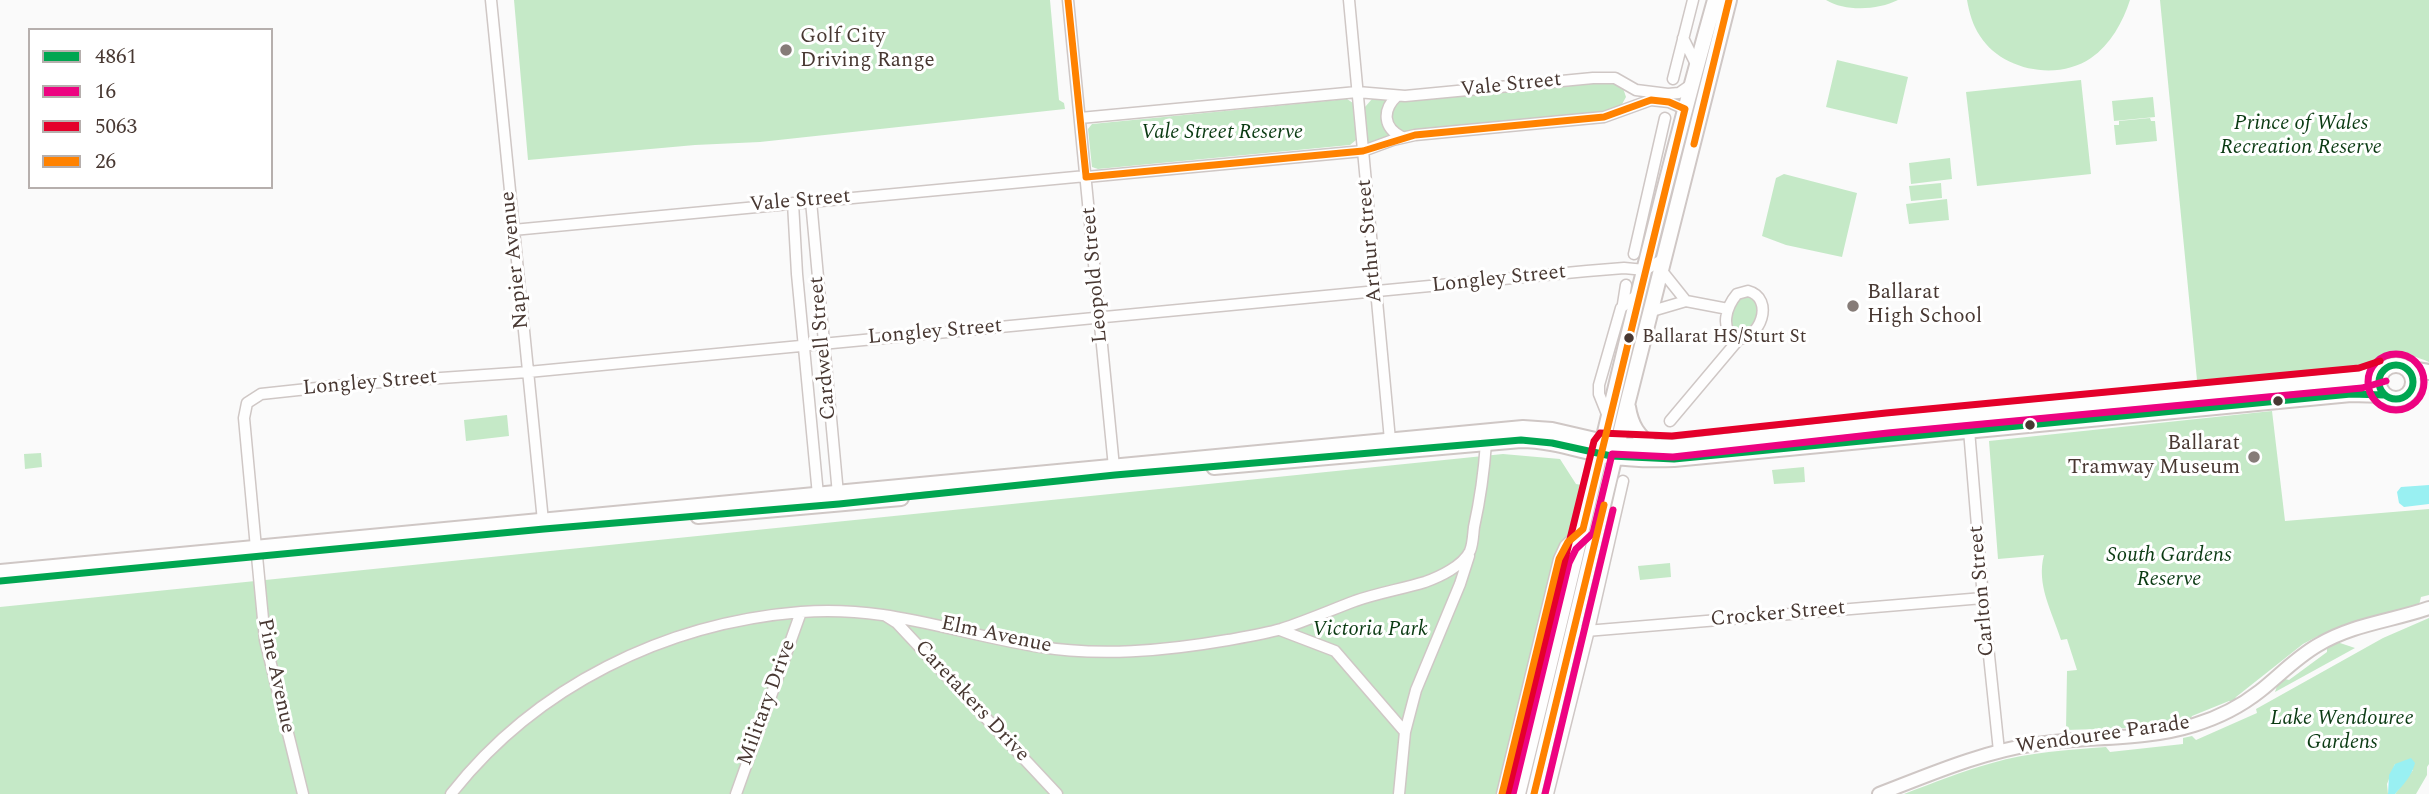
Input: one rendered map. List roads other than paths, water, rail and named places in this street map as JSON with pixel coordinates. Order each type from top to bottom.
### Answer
[{"type":"main road","points":[[1534,794],[1574,632],[1609,450],[1609,419],[1640,293],[1645,256],[1714,0]]},
{"type":"main road","points":[[1518,794],[1583,528],[1628,401],[1729,0]]},
{"type":"main road","points":[[0,572],[44,572],[128,565],[838,499],[1391,446],[1532,428],[1552,430],[1648,460],[1674,459],[1887,430],[2179,396],[2361,379],[2392,366],[2429,372]]},
{"type":"main road","points":[[2406,368],[2413,380],[2409,394]]},
{"type":"main road","points":[[2383,371],[2379,383],[2384,394]]},
{"type":"main road","points":[[1391,446],[1539,440],[1609,450],[1655,448],[1887,430],[1969,430],[2351,394],[2384,394],[2397,400],[2429,387]]},
{"type":"main road","points":[[2179,396],[2196,409]]},
{"type":"main road","points":[[1628,401],[1634,429],[1655,448]]},
{"type":"main road","points":[[0,580],[44,572]]},
{"type":"street","name":"Napier Avenue","points":[[491,0],[543,525]]},
{"type":"street","name":"Leopold Street","points":[[1068,0],[1115,471]]},
{"type":"street","name":"Arthur Street","points":[[1349,0],[1391,446]]},
{"type":"street","points":[[1673,79],[1693,0]]},
{"type":"street","points":[[1683,38],[1696,64]]},
{"type":"street","name":"Vale Street","points":[[1080,118],[1357,92],[1397,96],[1610,77],[1639,91],[1671,94],[1682,92],[1692,84]]},
{"type":"street","points":[[1624,83],[1630,98],[1626,107]]},
{"type":"street","points":[[1397,96],[1388,106],[1386,120],[1392,131],[1402,137]]},
{"type":"street","name":"Vale Street","points":[[513,230],[1363,151],[1402,137],[1604,117],[1643,101],[1656,99],[1685,109]]},
{"type":"street","points":[[1645,256],[1642,220],[1665,118]]},
{"type":"street","points":[[1660,140],[1679,134]]},
{"type":"street","name":"Cardwell Street","points":[[811,201],[838,499]]},
{"type":"street","name":"Cardwell Street","points":[[793,203],[819,500]]},
{"type":"street","points":[[1642,220],[1645,256]]},
{"type":"street","name":"Longley Street","points":[[1645,256],[1664,264]]},
{"type":"street","name":"Longley Street","points":[[247,402],[261,394],[354,384],[528,372],[1624,268],[1645,256]]},
{"type":"street","name":"Longley Street","points":[[1624,268],[1645,256]]},
{"type":"street","points":[[1664,264],[1686,301]]},
{"type":"street","points":[[1609,419],[1600,398],[1599,388],[1626,285]]},
{"type":"street","points":[[1744,291],[1755,293],[1762,303],[1758,327],[1747,337],[1733,338],[1728,332],[1728,309],[1735,296],[1744,291]]},
{"type":"street","points":[[1623,304],[1640,293]]},
{"type":"street","points":[[1652,311],[1686,301],[1728,309]]},
{"type":"street","points":[[1670,421],[1739,339]]},
{"type":"street","name":"Pine Avenue","points":[[247,402],[244,424],[265,640],[303,794]]},
{"type":"street","name":"Carlton Street","points":[[1969,430],[1983,598],[2000,751]]},
{"type":"street","points":[[1399,794],[1405,732],[1416,690],[1460,584],[1469,552],[1478,509],[1486,443]]},
{"type":"street","points":[[1548,794],[1623,481]]},
{"type":"street","points":[[1502,794],[1559,559],[1565,546],[1583,528]]},
{"type":"street","name":"Elm Avenue","points":[[451,794],[496,743],[526,716],[563,691],[652,646],[741,620],[801,612],[847,610],[918,619],[1033,646],[1089,652],[1186,647],[1280,630],[1359,600],[1427,581],[1460,563],[1469,552]]},
{"type":"street","name":"Crocker Street","points":[[1574,632],[1983,598]]},
{"type":"street","name":"Wendouree Parade","points":[[1879,794],[2000,751],[2066,740],[2158,733],[2196,724],[2222,714],[2253,696],[2301,656],[2331,638],[2355,628],[2429,608]]},
{"type":"street","name":"Military Drive","points":[[736,794],[801,612]]},
{"type":"street","name":"Caretakers Drive","points":[[883,614],[897,623],[1057,794]]},
{"type":"street","points":[[1280,630],[1335,651],[1405,732]]},
{"type":"water","points":[[2429,485],[2429,504],[2404,507],[2399,503],[2397,492],[2401,487]]},
{"type":"water","points":[[2411,758],[2415,763],[2414,768],[2404,784],[2395,794],[2388,794],[2389,775],[2395,764]]},
{"type":"place","name":"Golf City Driving Range","points":[[786,50]]},
{"type":"place","name":"Ballarat High School","points":[[1853,306]]},
{"type":"place","name":"Ballarat HS/Sturt St","points":[[1629,338]]},
{"type":"place","name":"Ballarat Tramway Museum","points":[[2254,457]]},
{"type":"park label","name":"Vale Street Reserve","points":[[1222,134]]},
{"type":"park label","name":"Prince of Wales Recreation Reserve","points":[[2301,137]]},
{"type":"park label","name":"South Gardens Reserve","points":[[2169,569]]},
{"type":"park label","name":"Victoria Park","points":[[1370,631]]},
{"type":"park label","name":"Lake Wendouree Gardens","points":[[2342,732]]}]
